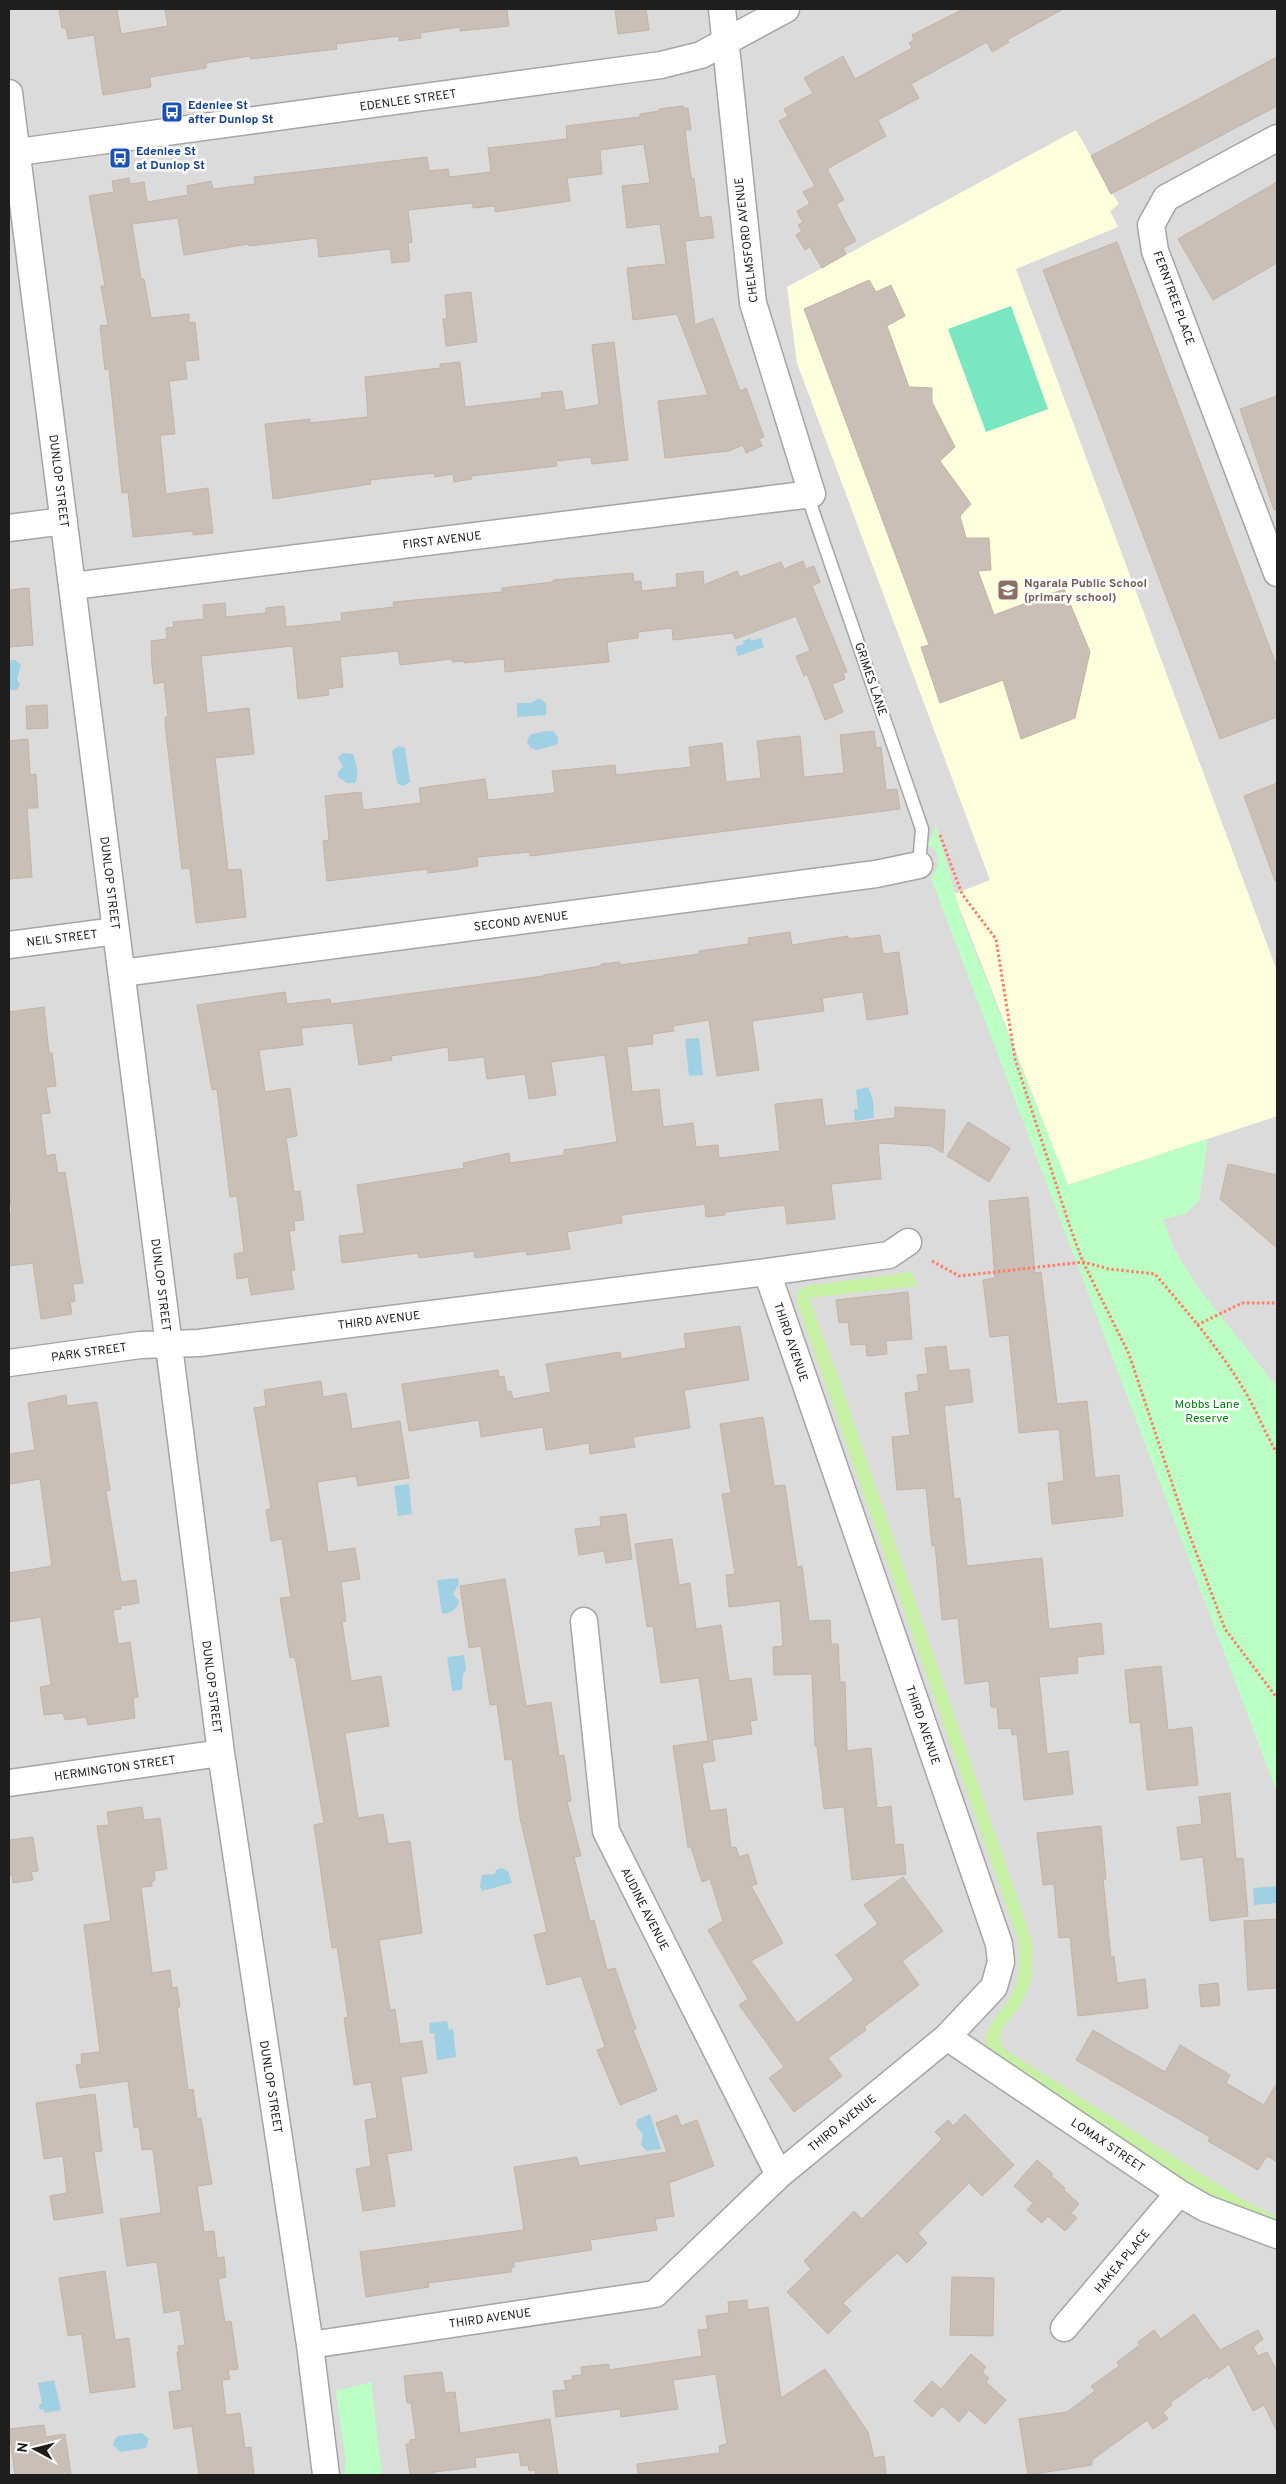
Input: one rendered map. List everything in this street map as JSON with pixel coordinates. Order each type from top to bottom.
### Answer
[{"type":"street","name":"CHELMSFORD AVENUE","points":[[722,9],[753,303],[812,494]]},
{"type":"street","name":"EDENLEE STREET","points":[[18,152],[649,68],[694,57],[786,9]]},
{"type":"street","name":"DUNLOP STREET","points":[[9,92],[221,1753],[310,2345],[326,2475]]},
{"type":"street","name":"FERNTREE PLACE","points":[[1277,138],[1166,198],[1151,225],[1155,251],[1267,514],[1277,573]]},
{"type":"street","name":"FIRST AVENUE","points":[[73,586],[812,494]]},
{"type":"street","points":[[9,528],[64,521]]},
{"type":"street","name":"SECOND AVENUE","points":[[122,973],[876,874],[919,865]]},
{"type":"street","name":"NEIL STREET","points":[[9,945],[116,931]]},
{"type":"street","points":[[767,1272],[889,1255],[908,1242]]},
{"type":"street","name":"THIRD AVENUE","points":[[169,1344],[199,1343],[767,1272],[999,1944],[1001,1962],[994,1987],[948,2037],[779,2175],[655,2294],[310,2345]]},
{"type":"street","name":"PARK STREET","points":[[9,1362],[140,1344],[169,1344]]},
{"type":"street","name":"AUDINE AVENUE","points":[[584,1622],[606,1831],[779,2175]]},
{"type":"street","name":"HERMINGTON STREET","points":[[9,1783],[221,1753]]},
{"type":"street","name":"LOMAX STREET","points":[[948,2037],[1179,2193],[1205,2208],[1277,2235]]},
{"type":"street","name":"HAKEA PLACE","points":[[1064,2328],[1179,2193]]},
{"type":"lane","name":"GRIMES LANE","points":[[812,494],[811,506],[922,829],[919,865]]},
{"type":"path","points":[[940,834],[962,894],[996,939],[1015,1059],[1083,1262],[1130,1354],[1188,1531],[1225,1629],[1277,1698]]},
{"type":"path","points":[[932,1261],[959,1276],[1083,1262],[1109,1269],[1155,1274],[1197,1325],[1251,1402],[1277,1453]]},
{"type":"path","points":[[1197,1325],[1242,1303],[1277,1303]]},
{"type":"shaded area","points":[[9,9],[1277,9],[1277,2475],[9,2475]]},
{"type":"shaded area","name":"Ngarala Public School (primary school)","points":[[1076,130],[1119,204],[1110,211],[1118,227],[1016,269],[1277,971],[1277,1116],[1068,1185],[954,894],[990,880],[797,363],[787,287]]},
{"type":"green space","points":[[1011,306],[1048,409],[986,432],[948,329]]},
{"type":"green space","name":"Mobbs Lane Reserve","points":[[936,825],[962,919],[1068,1185],[1206,1139],[1207,1145],[1199,1201],[1185,1214],[1163,1219],[1174,1249],[1199,1289],[1277,1387],[1277,1792],[931,878],[937,868],[938,856],[934,848],[928,845]]},
{"type":"green space","points":[[912,1272],[917,1286],[809,1298],[839,1379],[1030,1935],[1033,1949],[1032,1979],[1022,2003],[1001,2030],[1001,2044],[1007,2051],[1243,2200],[1277,2217],[1277,2232],[1236,2211],[999,2062],[986,2044],[986,2035],[989,2028],[1011,1996],[1017,1982],[1020,1961],[1018,1939],[796,1299],[798,1291],[805,1286]]},
{"type":"green space","points":[[371,2382],[382,2475],[344,2475],[346,2462],[336,2391]]},
{"type":"water","points":[[750,638],[751,641],[761,638],[764,647],[738,656],[735,647],[744,644],[743,641]]},
{"type":"water","points":[[9,660],[15,660],[21,665],[17,679],[20,685],[17,690],[9,690]]},
{"type":"water","points":[[539,698],[546,703],[546,715],[517,717],[517,703],[531,703]]},
{"type":"water","points":[[544,731],[553,731],[558,737],[556,745],[537,750],[531,748],[527,742],[528,738]]},
{"type":"water","points":[[398,746],[405,748],[410,782],[403,786],[397,783],[392,751]]},
{"type":"water","points":[[343,753],[353,754],[357,772],[355,783],[347,783],[338,777],[338,772],[343,767],[338,757]]},
{"type":"water","points":[[699,1038],[703,1075],[689,1076],[685,1039]]},
{"type":"water","points":[[868,1087],[873,1100],[874,1118],[855,1121],[854,1109],[858,1109],[856,1090]]},
{"type":"water","points":[[409,1484],[412,1514],[398,1516],[394,1486]]},
{"type":"water","points":[[458,1578],[459,1584],[453,1594],[459,1601],[457,1607],[448,1613],[442,1614],[437,1580]]},
{"type":"water","points":[[464,1655],[466,1670],[463,1674],[462,1690],[452,1691],[447,1657]]},
{"type":"water","points":[[501,1868],[508,1871],[512,1883],[482,1891],[480,1886],[482,1875],[495,1874],[496,1870]]},
{"type":"water","points":[[1277,1886],[1277,1903],[1254,1905],[1253,1888]]},
{"type":"water","points":[[447,2021],[449,2030],[453,2029],[456,2057],[437,2060],[434,2033],[430,2034],[429,2023]]},
{"type":"water","points":[[650,2114],[661,2149],[647,2151],[641,2145],[643,2134],[636,2126],[637,2120]]},
{"type":"water","points":[[54,2380],[61,2410],[45,2413],[44,2410],[39,2409],[39,2405],[42,2403],[38,2383]]},
{"type":"water","points":[[142,2433],[149,2439],[146,2448],[121,2452],[113,2445],[118,2436]]},
{"type":"building","points":[[59,9],[117,9],[121,34],[168,26],[165,9],[507,9],[509,26],[460,31],[460,27],[420,33],[421,38],[399,41],[399,36],[336,44],[337,49],[251,59],[250,56],[206,63],[206,68],[150,77],[151,87],[103,95],[94,35],[68,39],[66,28],[62,28]]},
{"type":"building","points":[[615,9],[646,9],[649,30],[618,34]]},
{"type":"building","points":[[963,9],[1063,9],[1007,40],[1009,42],[992,52],[987,42],[911,84],[919,98],[878,120],[886,136],[827,169],[844,200],[836,204],[856,241],[843,248],[846,254],[822,268],[810,247],[805,250],[796,235],[802,231],[798,225],[803,223],[797,211],[810,204],[803,192],[815,186],[779,121],[788,116],[784,109],[813,93],[804,78],[843,56],[855,79],[912,48],[909,43],[914,40],[912,35]]},
{"type":"building","points":[[1277,57],[1277,106],[1111,194],[1091,156]]},
{"type":"building","points":[[683,106],[683,108],[688,108],[691,130],[685,130],[691,178],[694,178],[699,218],[711,216],[714,238],[685,241],[695,325],[713,318],[740,391],[746,388],[764,437],[759,439],[762,446],[746,453],[743,445],[729,451],[665,458],[658,401],[708,395],[677,314],[633,320],[627,268],[666,264],[660,224],[627,228],[622,186],[650,183],[644,144],[600,150],[602,174],[567,178],[570,201],[495,212],[495,206],[473,208],[473,203],[408,210],[412,242],[408,243],[410,261],[392,263],[390,249],[319,257],[317,238],[249,246],[248,244],[184,255],[178,218],[132,224],[141,279],[144,279],[151,318],[189,314],[189,323],[195,322],[199,360],[185,361],[187,379],[169,381],[175,434],[160,435],[166,494],[208,488],[213,533],[193,535],[193,531],[133,537],[128,492],[122,493],[109,369],[105,370],[100,326],[108,325],[101,286],[105,286],[89,196],[114,192],[112,181],[129,178],[130,184],[144,182],[147,202],[188,195],[187,186],[211,181],[213,189],[255,184],[254,177],[427,157],[429,171],[448,169],[449,177],[491,172],[488,148],[567,139],[566,126],[640,117],[640,114],[659,111],[659,109]]},
{"type":"building","points":[[1277,182],[1277,263],[1213,300],[1178,239]]},
{"type":"building","points":[[1117,242],[1277,667],[1277,717],[1220,739],[1043,270]]},
{"type":"building","points":[[869,280],[876,292],[891,285],[905,316],[887,326],[909,387],[932,388],[932,402],[955,447],[940,461],[971,504],[960,516],[966,538],[989,538],[991,570],[978,571],[994,615],[1064,589],[1090,652],[1075,718],[1021,739],[1003,680],[940,703],[921,647],[929,645],[804,309]]},
{"type":"building","points":[[471,292],[477,342],[446,346],[443,319],[447,319],[445,295]]},
{"type":"building","points":[[614,342],[628,460],[592,464],[591,457],[556,461],[557,466],[471,476],[472,479],[454,482],[453,474],[435,477],[434,473],[370,480],[371,484],[273,499],[265,424],[310,419],[310,423],[368,417],[365,377],[440,368],[440,364],[460,362],[465,407],[542,398],[541,393],[562,391],[565,410],[599,405],[592,345]]},
{"type":"building","points":[[1277,396],[1277,510],[1274,510],[1240,409]]},
{"type":"building","points":[[803,561],[806,569],[814,566],[820,582],[812,586],[847,672],[843,673],[845,679],[832,684],[843,712],[825,720],[807,674],[804,676],[796,656],[810,651],[796,616],[735,639],[733,633],[673,640],[672,628],[638,632],[638,638],[607,642],[609,662],[505,672],[504,659],[464,663],[464,661],[452,662],[452,659],[400,665],[398,651],[340,657],[343,687],[328,689],[329,695],[298,699],[293,646],[201,656],[207,713],[249,708],[254,754],[215,758],[228,870],[241,869],[246,917],[196,923],[190,868],[182,869],[166,733],[165,717],[168,717],[164,682],[154,684],[152,666],[151,641],[167,639],[166,628],[174,627],[173,622],[204,619],[203,605],[225,603],[226,617],[266,613],[266,608],[284,606],[286,627],[342,621],[341,613],[394,607],[393,602],[502,592],[502,588],[553,582],[553,580],[633,573],[634,582],[641,581],[642,591],[677,587],[676,574],[703,571],[704,585],[737,571],[740,577],[781,562],[784,569]]},
{"type":"building","points":[[29,588],[33,645],[9,647],[9,590]]},
{"type":"building","points":[[47,705],[48,728],[27,729],[26,706]]},
{"type":"building","points":[[874,731],[876,748],[881,747],[886,790],[897,789],[900,809],[530,856],[530,852],[477,857],[478,866],[461,869],[428,873],[428,869],[327,881],[323,841],[329,840],[325,796],[361,792],[363,810],[421,803],[419,788],[485,779],[488,800],[555,793],[552,771],[615,765],[616,775],[691,767],[689,747],[722,743],[726,782],[761,778],[757,741],[800,736],[804,777],[844,773],[840,735]]},
{"type":"building","points":[[28,739],[30,775],[36,774],[38,808],[27,808],[32,877],[9,879],[9,741]]},
{"type":"building","points":[[1277,783],[1277,880],[1275,881],[1244,796]]},
{"type":"building","points":[[790,932],[792,945],[848,936],[848,939],[880,935],[883,954],[899,952],[908,1014],[867,1020],[863,992],[822,998],[824,1011],[752,1021],[759,1070],[717,1076],[709,1020],[673,1026],[674,1031],[652,1034],[653,1044],[627,1047],[632,1092],[659,1089],[663,1127],[693,1123],[696,1147],[718,1145],[719,1158],[780,1151],[775,1104],[822,1099],[825,1126],[895,1118],[895,1107],[945,1110],[943,1153],[931,1146],[878,1143],[881,1179],[831,1184],[835,1219],[787,1224],[785,1205],[725,1212],[725,1215],[706,1217],[705,1204],[621,1215],[622,1223],[567,1232],[570,1249],[527,1255],[526,1251],[475,1258],[474,1251],[419,1258],[418,1253],[342,1263],[339,1236],[364,1233],[357,1185],[464,1168],[463,1163],[509,1153],[510,1163],[564,1155],[564,1150],[617,1142],[605,1055],[551,1062],[556,1095],[529,1099],[525,1074],[487,1079],[484,1057],[449,1061],[448,1047],[391,1056],[392,1060],[359,1065],[353,1023],[301,1028],[303,1045],[259,1050],[265,1092],[290,1088],[297,1136],[286,1138],[294,1192],[300,1191],[304,1220],[294,1221],[295,1230],[289,1231],[295,1270],[291,1271],[294,1289],[251,1295],[248,1277],[237,1279],[234,1254],[244,1252],[237,1196],[230,1197],[217,1089],[212,1090],[197,1005],[285,992],[287,1004],[330,999],[331,1004],[544,976],[601,966],[601,964],[620,962],[620,965],[699,954],[699,951],[749,944],[748,938]]},
{"type":"building","points":[[44,1007],[49,1053],[52,1053],[56,1086],[46,1087],[50,1113],[41,1114],[46,1156],[55,1154],[58,1173],[65,1172],[83,1283],[73,1284],[75,1301],[70,1302],[72,1314],[41,1319],[33,1263],[9,1266],[9,1212],[12,1212],[9,1192],[9,1012]]},
{"type":"building","points":[[968,1122],[1010,1148],[989,1182],[947,1156]]},
{"type":"building","points":[[1228,1164],[1277,1175],[1277,1248],[1220,1199]]},
{"type":"building","points":[[1028,1197],[1035,1273],[1041,1272],[1057,1404],[1087,1401],[1095,1478],[1119,1475],[1123,1516],[1052,1524],[1048,1483],[1064,1481],[1059,1429],[1019,1433],[1009,1335],[990,1337],[983,1280],[995,1278],[989,1201]]},
{"type":"building","points":[[908,1292],[912,1339],[886,1341],[887,1354],[867,1356],[866,1344],[851,1345],[848,1322],[839,1323],[836,1300]]},
{"type":"building","points":[[740,1326],[749,1380],[684,1390],[690,1428],[633,1437],[635,1447],[590,1454],[589,1443],[546,1450],[543,1427],[481,1437],[479,1420],[409,1431],[402,1384],[498,1370],[499,1377],[504,1376],[507,1392],[511,1391],[513,1399],[551,1392],[546,1364],[620,1352],[621,1359],[686,1348],[684,1334]]},
{"type":"building","points":[[946,1346],[949,1371],[969,1369],[973,1402],[944,1406],[954,1499],[960,1498],[967,1566],[1042,1558],[1049,1629],[1101,1623],[1104,1654],[1077,1657],[1078,1673],[1039,1677],[1047,1754],[1068,1751],[1073,1794],[1024,1800],[1017,1734],[1012,1735],[1011,1728],[999,1729],[997,1707],[991,1707],[989,1681],[965,1684],[958,1618],[942,1620],[935,1545],[932,1546],[926,1488],[897,1490],[892,1437],[910,1435],[905,1393],[919,1391],[917,1375],[928,1374],[925,1348]]},
{"type":"building","points":[[321,1381],[323,1397],[346,1393],[352,1429],[400,1421],[409,1478],[358,1486],[356,1476],[317,1482],[328,1552],[355,1548],[360,1579],[341,1582],[346,1621],[342,1622],[351,1681],[381,1676],[389,1726],[345,1733],[358,1818],[383,1814],[388,1844],[410,1841],[422,1933],[379,1940],[390,2010],[395,2009],[400,2044],[422,2041],[427,2073],[401,2077],[412,2150],[387,2154],[395,2206],[363,2211],[356,2169],[371,2166],[365,2120],[377,2118],[371,2082],[354,2085],[344,2018],[348,2017],[337,1947],[332,1948],[314,1825],[324,1823],[295,1657],[290,1658],[280,1598],[291,1597],[282,1539],[271,1541],[266,1510],[271,1509],[254,1408],[266,1406],[264,1390]]},
{"type":"building","points":[[66,1395],[67,1406],[97,1402],[110,1490],[106,1491],[121,1582],[136,1580],[139,1603],[120,1606],[121,1609],[113,1610],[118,1644],[130,1642],[138,1697],[133,1698],[135,1718],[88,1725],[86,1717],[65,1720],[63,1713],[44,1715],[40,1687],[51,1685],[41,1617],[9,1622],[9,1573],[52,1566],[40,1479],[9,1484],[9,1454],[35,1450],[28,1403]]},
{"type":"building","points":[[763,1417],[774,1486],[785,1485],[797,1567],[802,1566],[809,1621],[830,1620],[831,1644],[838,1644],[840,1682],[845,1682],[847,1751],[871,1748],[877,1808],[891,1806],[895,1845],[903,1844],[906,1874],[852,1880],[844,1807],[824,1809],[817,1746],[815,1746],[812,1674],[774,1675],[773,1647],[783,1646],[780,1601],[729,1607],[726,1575],[735,1574],[722,1494],[731,1493],[720,1424]]},
{"type":"building","points":[[626,1514],[632,1559],[606,1563],[604,1551],[579,1555],[575,1529],[601,1526],[600,1517]]},
{"type":"building","points":[[672,1539],[679,1585],[690,1583],[696,1629],[721,1625],[729,1681],[751,1678],[757,1720],[750,1721],[752,1734],[712,1740],[715,1761],[702,1763],[710,1811],[726,1809],[731,1848],[736,1847],[739,1857],[748,1854],[757,1884],[751,1886],[783,1943],[751,1961],[797,2023],[854,1980],[836,1955],[878,1924],[864,1905],[903,1877],[943,1931],[902,1961],[919,1985],[864,2027],[866,2030],[828,2058],[842,2076],[794,2112],[769,2078],[784,2067],[739,2005],[748,1999],[708,1930],[723,1921],[710,1879],[702,1882],[691,1847],[688,1847],[673,1746],[708,1741],[699,1678],[661,1683],[653,1626],[647,1627],[635,1544]]},
{"type":"building","points":[[505,1579],[526,1706],[551,1702],[559,1756],[564,1755],[571,1801],[567,1802],[581,1856],[574,1857],[590,1921],[594,1920],[607,1970],[615,1968],[636,2029],[633,2030],[657,2090],[620,2105],[597,2050],[605,2047],[581,1976],[547,1985],[534,1935],[547,1932],[520,1818],[512,1759],[505,1760],[497,1704],[490,1705],[481,1646],[469,1648],[460,1586]]},
{"type":"building","points":[[1161,1666],[1168,1730],[1192,1727],[1198,1785],[1147,1790],[1140,1722],[1130,1723],[1125,1670]]},
{"type":"building","points":[[1230,1793],[1236,1859],[1243,1858],[1248,1916],[1210,1921],[1203,1857],[1181,1860],[1177,1827],[1202,1824],[1199,1797]]},
{"type":"building","points":[[142,1807],[144,1820],[160,1818],[167,1869],[154,1871],[155,1880],[152,1881],[152,1886],[141,1887],[152,1973],[170,1970],[172,1988],[177,1987],[180,2007],[177,2007],[188,2090],[193,2089],[197,2119],[201,2118],[212,2184],[197,2186],[204,2232],[214,2231],[217,2258],[224,2257],[226,2277],[218,2279],[225,2322],[231,2321],[238,2369],[228,2370],[230,2379],[222,2380],[226,2415],[240,2413],[245,2448],[251,2447],[254,2475],[199,2475],[192,2426],[174,2429],[169,2392],[182,2390],[177,2352],[179,2352],[178,2346],[185,2345],[180,2310],[164,2313],[157,2262],[127,2266],[120,2219],[161,2213],[153,2149],[142,2150],[139,2127],[134,2128],[128,2081],[80,2088],[76,2065],[82,2064],[81,2054],[100,2052],[84,1925],[111,1921],[97,1826],[109,1825],[107,1812]]},
{"type":"building","points":[[1101,1826],[1106,1879],[1103,1879],[1111,1957],[1114,1956],[1117,1983],[1145,1979],[1148,2008],[1078,2016],[1070,1937],[1059,1938],[1054,1884],[1043,1885],[1037,1833]]},
{"type":"building","points":[[33,1837],[38,1871],[31,1872],[33,1880],[13,1883],[12,1875],[9,1875],[9,1840]]},
{"type":"building","points":[[1277,1919],[1277,1988],[1248,1990],[1244,1921]]},
{"type":"building","points":[[1218,1983],[1220,2005],[1201,2007],[1199,1985]]},
{"type":"building","points":[[1093,2030],[1165,2072],[1180,2045],[1230,2075],[1226,2083],[1264,2105],[1277,2083],[1277,2162],[1267,2156],[1258,2170],[1208,2141],[1210,2137],[1076,2060]]},
{"type":"building","points":[[95,2094],[102,2151],[94,2152],[103,2213],[54,2220],[50,2196],[67,2193],[63,2156],[44,2159],[36,2103]]},
{"type":"building","points":[[965,2114],[1014,2165],[982,2196],[969,2183],[918,2233],[927,2243],[907,2263],[897,2253],[843,2303],[851,2311],[828,2334],[787,2292],[811,2269],[804,2261],[854,2211],[862,2219],[942,2139],[935,2132],[948,2120],[953,2126]]},
{"type":"building","points":[[677,2115],[681,2126],[697,2120],[714,2166],[669,2183],[674,2216],[655,2219],[657,2230],[590,2240],[592,2250],[514,2262],[511,2272],[428,2283],[429,2287],[366,2297],[360,2252],[524,2230],[514,2167],[577,2157],[579,2166],[667,2152],[656,2123]]},
{"type":"building","points":[[1037,2160],[1053,2174],[1051,2176],[1079,2204],[1071,2213],[1077,2218],[1065,2231],[1048,2216],[1042,2223],[1027,2210],[1033,2203],[1014,2186]]},
{"type":"building","points":[[105,2271],[115,2340],[129,2338],[135,2387],[90,2393],[82,2334],[68,2336],[59,2278]]},
{"type":"building","points":[[952,2277],[994,2278],[993,2336],[950,2335]]},
{"type":"building","points":[[747,2300],[748,2310],[768,2307],[781,2398],[825,2369],[868,2432],[874,2458],[884,2456],[886,2475],[638,2475],[637,2464],[720,2453],[719,2446],[727,2444],[716,2374],[673,2380],[678,2409],[621,2417],[620,2409],[556,2417],[553,2391],[566,2390],[564,2381],[573,2380],[572,2376],[582,2375],[581,2367],[609,2364],[609,2370],[702,2356],[698,2330],[708,2329],[706,2316],[729,2313],[728,2302]]},
{"type":"building","points":[[1194,2314],[1220,2350],[1258,2330],[1263,2339],[1253,2347],[1258,2356],[1267,2352],[1277,2371],[1277,2431],[1264,2405],[1253,2411],[1229,2364],[1209,2379],[1207,2376],[1170,2403],[1172,2405],[1163,2412],[1168,2419],[1153,2429],[1147,2420],[1092,2460],[1092,2465],[1028,2475],[1019,2419],[1067,2412],[1095,2391],[1091,2386],[1119,2366],[1117,2362],[1140,2345],[1138,2342],[1154,2330],[1161,2339]]},
{"type":"building","points":[[971,2354],[986,2367],[982,2372],[989,2378],[986,2382],[1006,2400],[985,2424],[969,2410],[959,2422],[942,2406],[932,2417],[914,2401],[932,2381],[941,2389]]},
{"type":"building","points":[[442,2372],[445,2393],[455,2392],[460,2433],[550,2419],[558,2475],[536,2475],[535,2470],[529,2471],[528,2465],[521,2466],[519,2452],[475,2458],[476,2467],[434,2472],[435,2475],[410,2475],[406,2444],[410,2444],[410,2440],[416,2439],[411,2403],[407,2403],[404,2376]]},
{"type":"building","points":[[44,2425],[46,2437],[65,2434],[71,2475],[15,2475],[9,2429]]},
{"type":"place","name":"Edenlee St after Dunlop St","points":[[172,112]]},
{"type":"place","name":"Edenlee St at Dunlop St","points":[[120,158]]},
{"type":"place","name":"Ngarala Public School (primary school)","points":[[1008,590]]}]
